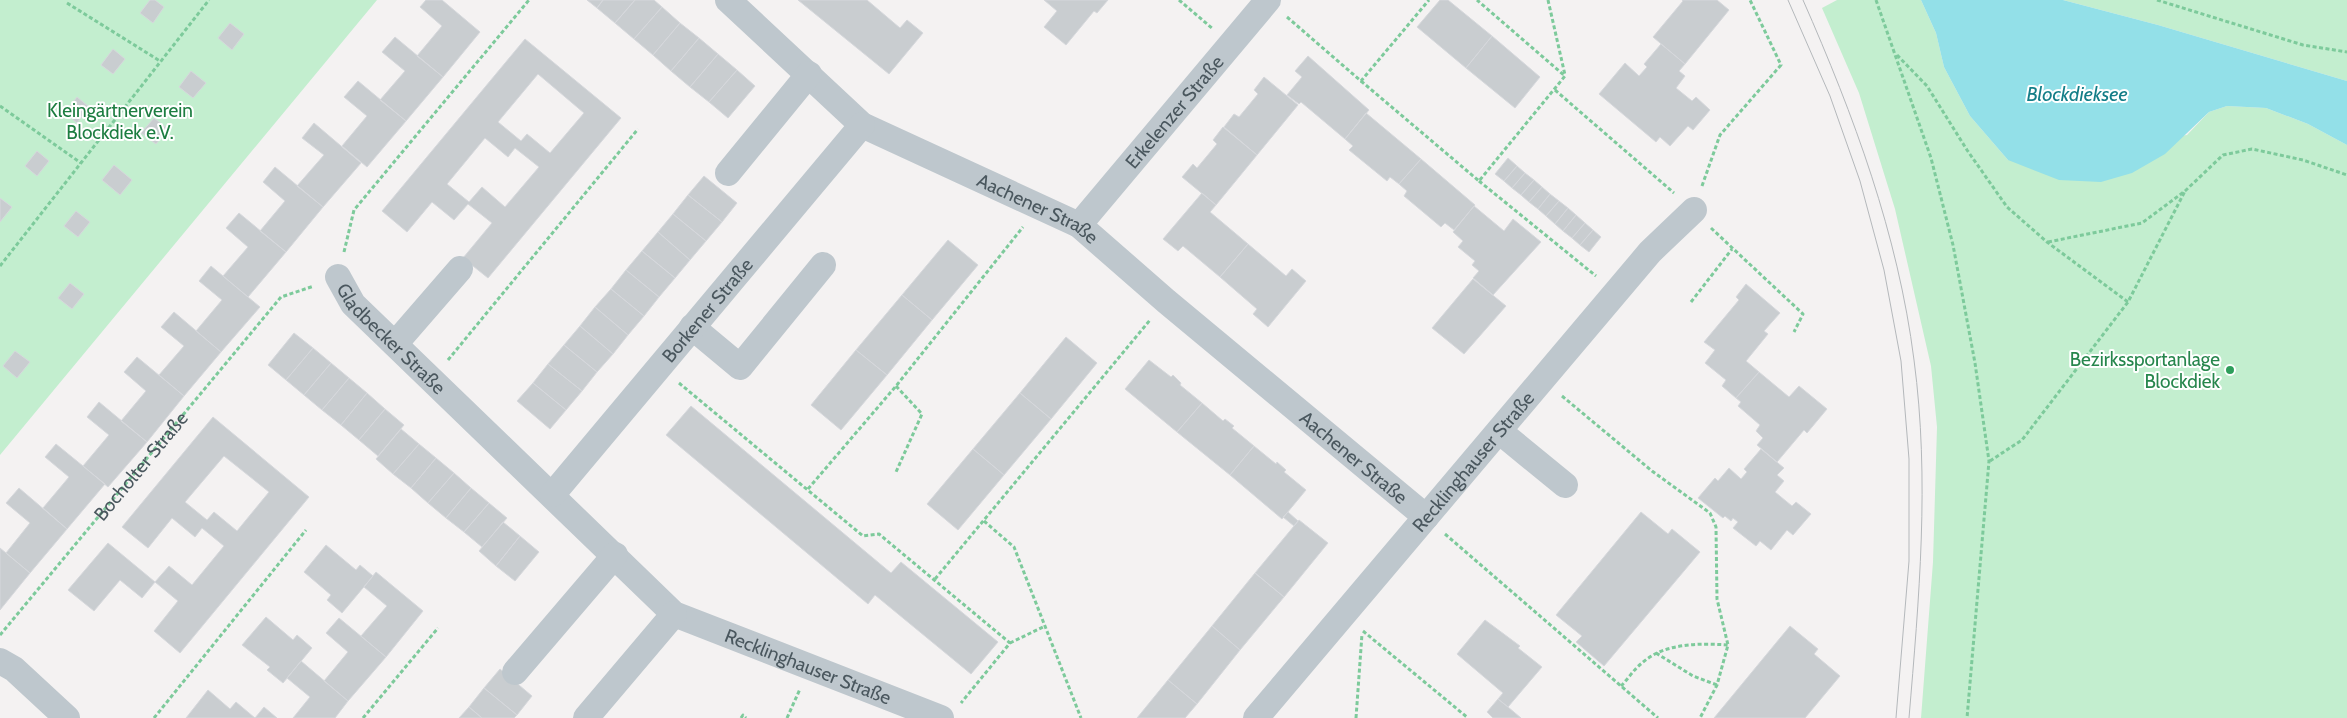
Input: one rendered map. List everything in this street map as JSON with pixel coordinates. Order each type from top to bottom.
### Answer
[{"type":"street","name":"Aachener Straße","points":[[728,0],[862,125],[1080,224],[1166,301],[1426,517]]},
{"type":"street","name":"Erkelenzer Straße","points":[[1080,224],[1268,0]]},
{"type":"street","points":[[728,173],[809,74]]},
{"type":"street","name":"Borkener Straße","points":[[552,494],[862,125]]},
{"type":"street","name":"Recklinghauser Straße","points":[[1256,718],[1354,622],[1426,517],[1650,252],[1694,210]]},
{"type":"street","points":[[692,327],[740,366],[823,265]]},
{"type":"street","points":[[395,344],[460,269]]},
{"type":"street","name":"Gladbecker Straße","points":[[338,277],[353,304],[552,494],[674,614]]},
{"type":"street","points":[[1499,431],[1565,485]]},
{"type":"street","points":[[515,672],[614,555]]},
{"type":"street","points":[[586,718],[674,614]]},
{"type":"street","name":"Recklinghauser Straße","points":[[674,614],[948,714]]},
{"type":"street","points":[[0,661],[14,668],[67,718]]},
{"type":"path","points":[[0,265],[209,0]]},
{"type":"path","name":"Gladbecker Straße","points":[[338,277],[354,210],[529,0]]},
{"type":"path","points":[[1179,0],[1232,44]]},
{"type":"path","points":[[1268,0],[1479,181],[1616,292]]},
{"type":"path","points":[[1361,81],[1429,0]]},
{"type":"path","points":[[1477,0],[1565,76]]},
{"type":"path","points":[[1479,181],[1565,76],[1548,0]]},
{"type":"path","points":[[1694,210],[1720,136],[1781,65],[1750,0]]},
{"type":"path","points":[[1876,0],[1931,158],[1953,245],[1976,363],[1989,461],[1967,718]]},
{"type":"path","points":[[2158,0],[2303,45],[2347,52]]},
{"type":"path","points":[[67,3],[160,62]]},
{"type":"path","points":[[1895,53],[1927,86],[1967,150],[2007,207],[2047,242],[2128,302]]},
{"type":"path","points":[[1555,90],[1694,210],[1732,249],[1803,314],[1794,332]]},
{"type":"path","points":[[0,106],[81,163]]},
{"type":"path","points":[[432,379],[638,129]]},
{"type":"path","points":[[2047,242],[2142,223],[2185,191],[2223,155],[2252,150],[2303,160],[2347,176]]},
{"type":"path","points":[[1989,461],[2022,440],[2128,302],[2185,191]]},
{"type":"path","points":[[808,489],[896,386],[1039,207]]},
{"type":"path","points":[[1691,302],[1732,249]]},
{"type":"path","name":"Bocholter Straße","points":[[0,634],[281,298],[338,277]]},
{"type":"path","points":[[935,579],[1166,301]]},
{"type":"path","points":[[659,367],[863,536],[879,534],[1010,642]]},
{"type":"path","points":[[1543,379],[1652,471],[1710,513],[1716,535],[1717,600],[1728,645],[1717,684],[1700,718]]},
{"type":"path","points":[[896,386],[922,414],[896,472]]},
{"type":"path","points":[[1426,517],[1658,718]]},
{"type":"path","points":[[984,520],[1014,547],[1082,718]]},
{"type":"path","points":[[154,718],[306,530]]},
{"type":"path","points":[[1354,622],[1356,718]]},
{"type":"path","points":[[1354,622],[1468,718]]},
{"type":"path","points":[[948,714],[1010,642],[1045,626]]},
{"type":"path","points":[[364,718],[438,628]]},
{"type":"path","points":[[1622,686],[1641,663],[1655,653],[1698,643],[1728,645]]},
{"type":"path","points":[[1655,653],[1693,676],[1717,684]]},
{"type":"path","points":[[740,718],[743,715],[746,718]]},
{"type":"green space","name":"Kleingärtnerverein Blockdiek e.V.","points":[[0,0],[377,0],[0,455]]},
{"type":"green space","points":[[1837,0],[1921,0],[1936,33],[1944,67],[1970,116],[2008,160],[2187,135],[2209,112],[2227,106],[2266,108],[2308,124],[2347,145],[2347,718],[1921,718],[1933,562],[1937,427],[1931,366],[1895,209],[1859,93],[1822,8]]},
{"type":"green space","points":[[2063,0],[2347,0],[2347,81],[2158,25]]},
{"type":"water","name":"Blockdieksee","points":[[1921,0],[2063,0],[2158,25],[2347,81],[2347,145],[2308,124],[2266,108],[2227,106],[2209,112],[2165,154],[2132,173],[2101,182],[2059,180],[2008,160],[1970,116],[1944,67],[1936,33]]},
{"type":"building","points":[[150,0],[155,0],[164,7],[153,23],[140,13]]},
{"type":"building","points":[[426,0],[442,0],[480,32],[443,77],[417,56],[442,26],[420,7]]},
{"type":"building","points":[[587,0],[603,0],[597,8]]},
{"type":"building","points":[[603,0],[635,0],[615,23],[597,8]]},
{"type":"building","points":[[635,0],[654,0],[662,7],[634,39],[615,23]]},
{"type":"building","points":[[798,0],[867,0],[900,28],[907,20],[923,33],[889,74]]},
{"type":"building","points":[[1044,0],[1108,0],[1097,13],[1094,11],[1066,45],[1044,27],[1057,11]]},
{"type":"building","points":[[1440,0],[1448,0],[1492,36],[1466,68],[1417,27]]},
{"type":"building","points":[[1682,0],[1717,0],[1729,10],[1685,64],[1653,37]]},
{"type":"building","points":[[662,7],[680,23],[653,55],[634,39]]},
{"type":"building","points":[[230,23],[244,34],[232,50],[218,38]]},
{"type":"building","points":[[680,23],[699,38],[671,71],[653,55]]},
{"type":"building","points":[[1492,36],[1540,77],[1515,108],[1466,68]]},
{"type":"building","points":[[395,37],[443,77],[406,121],[380,100],[405,71],[382,52]]},
{"type":"building","points":[[699,38],[718,54],[690,87],[671,71]]},
{"type":"building","points":[[525,39],[621,118],[488,278],[463,258],[492,223],[468,204],[454,220],[432,202],[407,232],[382,211]],"holes":[[[538,74],[584,113],[550,153],[527,134],[521,141],[498,122]],[[485,138],[508,157],[515,148],[539,167],[505,207],[482,187],[469,202],[447,184]]]},
{"type":"building","points":[[1661,44],[1685,64],[1679,71],[1685,76],[1676,88],[1692,101],[1696,97],[1710,110],[1693,130],[1688,126],[1670,146],[1660,137],[1656,142],[1599,94],[1625,63],[1639,76],[1647,67],[1644,64]]},
{"type":"building","points":[[113,49],[125,59],[113,74],[101,65]]},
{"type":"building","points":[[718,54],[737,70],[709,102],[690,87]]},
{"type":"building","points":[[1308,56],[1369,110],[1345,139],[1301,102],[1299,104],[1287,95],[1302,77],[1295,71]]},
{"type":"building","points":[[737,70],[755,86],[728,118],[709,102]]},
{"type":"building","points":[[191,71],[206,83],[193,98],[179,87]]},
{"type":"building","points":[[1264,77],[1298,105],[1257,155],[1224,127],[1234,114],[1239,117],[1258,94],[1254,90]]},
{"type":"building","points":[[358,81],[406,121],[367,167],[342,146],[367,116],[344,97]]},
{"type":"building","points":[[77,97],[89,107],[77,123],[65,113]]},
{"type":"building","points":[[1366,113],[1421,159],[1399,184],[1390,177],[1387,181],[1349,150],[1353,146],[1345,139]]},
{"type":"building","points":[[154,118],[168,129],[156,144],[141,133]]},
{"type":"building","points":[[314,123],[361,163],[323,207],[297,186],[324,155],[302,138]]},
{"type":"building","points":[[1223,127],[1257,155],[1216,205],[1182,177],[1193,164],[1197,168],[1217,144],[1213,140]]},
{"type":"building","points":[[37,151],[49,161],[37,176],[25,166]]},
{"type":"building","points":[[1508,158],[1517,166],[1504,181],[1495,174]]},
{"type":"building","points":[[1421,159],[1475,205],[1454,230],[1445,223],[1441,227],[1404,196],[1407,191],[1399,184]]},
{"type":"building","points":[[114,165],[132,180],[120,195],[102,180]]},
{"type":"building","points":[[1517,166],[1525,173],[1512,188],[1504,181]]},
{"type":"building","points":[[275,167],[323,207],[286,252],[260,231],[285,201],[263,182]]},
{"type":"building","points":[[1525,173],[1534,180],[1521,195],[1512,188]]},
{"type":"building","points":[[704,176],[737,203],[722,222],[688,195]]},
{"type":"building","points":[[1534,180],[1542,187],[1529,202],[1521,195]]},
{"type":"building","points":[[1542,187],[1550,194],[1538,209],[1529,202]]},
{"type":"building","points":[[1202,193],[1216,205],[1210,212],[1248,244],[1220,277],[1183,246],[1178,251],[1163,239]]},
{"type":"building","points":[[1550,194],[1559,201],[1546,216],[1538,209]]},
{"type":"building","points":[[688,195],[722,222],[706,241],[673,214]]},
{"type":"building","points":[[0,198],[12,207],[0,222]]},
{"type":"building","points":[[1559,201],[1568,208],[1555,224],[1546,216]]},
{"type":"building","points":[[1474,206],[1504,231],[1513,219],[1541,242],[1493,295],[1473,278],[1479,271],[1472,265],[1475,261],[1458,247],[1463,241],[1453,232]]},
{"type":"building","points":[[1568,208],[1576,215],[1563,231],[1555,224]]},
{"type":"building","points":[[76,211],[90,222],[78,237],[64,226]]},
{"type":"building","points":[[239,213],[286,252],[248,297],[223,276],[248,247],[226,228]]},
{"type":"building","points":[[673,214],[706,241],[690,260],[658,232]]},
{"type":"building","points":[[1576,215],[1585,223],[1572,238],[1563,231]]},
{"type":"building","points":[[1585,223],[1593,230],[1580,245],[1572,238]]},
{"type":"building","points":[[1593,230],[1601,237],[1589,252],[1580,245]]},
{"type":"building","points":[[658,232],[690,260],[675,278],[642,251]]},
{"type":"building","points":[[948,240],[978,265],[932,320],[902,295]]},
{"type":"building","points":[[1248,244],[1286,276],[1292,269],[1306,281],[1268,327],[1253,314],[1257,309],[1220,277]]},
{"type":"building","points":[[642,251],[675,278],[659,297],[626,270]]},
{"type":"building","points":[[211,266],[260,307],[221,352],[196,331],[222,300],[199,281]]},
{"type":"building","points":[[626,270],[659,297],[644,316],[611,289]]},
{"type":"building","points":[[1473,279],[1506,306],[1464,354],[1432,328]]},
{"type":"building","points":[[70,283],[84,294],[72,309],[58,298]]},
{"type":"building","points":[[1746,284],[1780,313],[1764,331],[1768,334],[1746,361],[1759,372],[1736,398],[1722,386],[1726,380],[1705,363],[1715,350],[1704,342],[1739,300],[1736,297]]},
{"type":"building","points":[[611,289],[644,316],[628,335],[595,307]]},
{"type":"building","points":[[902,295],[932,320],[887,375],[856,350]]},
{"type":"building","points":[[595,307],[628,335],[613,354],[580,326]]},
{"type":"building","points":[[174,312],[221,352],[184,396],[159,375],[184,346],[161,327]]},
{"type":"building","points":[[580,326],[613,354],[597,372],[564,345]]},
{"type":"building","points":[[294,333],[313,348],[286,380],[268,365]]},
{"type":"building","points":[[1066,337],[1097,363],[1051,419],[1020,393]]},
{"type":"building","points":[[564,345],[597,372],[582,391],[548,364]]},
{"type":"building","points":[[313,348],[331,363],[304,395],[286,380]]},
{"type":"building","points":[[856,350],[887,375],[841,430],[811,405]]},
{"type":"building","points":[[15,351],[30,362],[17,378],[3,366]]},
{"type":"building","points":[[137,357],[184,396],[147,442],[121,421],[146,391],[124,372]]},
{"type":"building","points":[[1149,360],[1171,377],[1173,375],[1181,383],[1180,385],[1202,403],[1177,432],[1125,389]]},
{"type":"building","points":[[331,363],[349,378],[322,410],[304,395]]},
{"type":"building","points":[[548,364],[582,391],[566,410],[533,383]]},
{"type":"building","points":[[1759,372],[1789,397],[1799,386],[1827,409],[1807,433],[1804,430],[1777,462],[1757,445],[1763,438],[1756,431],[1760,425],[1738,406],[1741,402],[1736,398]]},
{"type":"building","points":[[349,378],[367,393],[341,425],[322,410]]},
{"type":"building","points":[[533,383],[566,410],[550,429],[517,401]]},
{"type":"building","points":[[367,393],[385,409],[359,440],[341,425]]},
{"type":"building","points":[[1020,393],[1051,419],[1004,475],[973,449]]},
{"type":"building","points":[[99,402],[147,442],[108,487],[83,466],[109,435],[87,417]]},
{"type":"building","points":[[1202,403],[1223,421],[1225,419],[1234,426],[1232,428],[1254,446],[1230,475],[1177,432]]},
{"type":"building","points":[[691,406],[891,573],[901,562],[998,642],[971,674],[875,595],[868,604],[666,435]]},
{"type":"building","points":[[385,409],[404,425],[378,456],[359,440]]},
{"type":"building","points":[[213,417],[309,497],[180,653],[154,631],[178,601],[155,582],[169,566],[192,585],[224,546],[202,528],[195,537],[172,518],[148,548],[122,527]],"holes":[[[224,456],[269,492],[237,531],[214,512],[207,520],[185,502]]]},
{"type":"building","points":[[401,429],[419,444],[393,474],[376,459]]},
{"type":"building","points":[[56,444],[105,484],[67,529],[43,508],[69,477],[45,457]]},
{"type":"building","points":[[419,444],[436,458],[411,488],[393,474]]},
{"type":"building","points":[[1254,446],[1276,464],[1277,462],[1286,470],[1284,472],[1306,490],[1282,519],[1230,475]]},
{"type":"building","points":[[973,449],[1004,475],[958,530],[927,504]]},
{"type":"building","points":[[1761,449],[1784,468],[1777,475],[1784,481],[1775,492],[1792,506],[1796,502],[1811,514],[1793,535],[1787,530],[1771,550],[1760,541],[1756,546],[1733,528],[1738,522],[1733,518],[1731,521],[1725,516],[1723,518],[1698,498],[1715,478],[1718,481],[1729,468],[1741,479],[1747,472],[1744,469]]},
{"type":"building","points":[[436,458],[454,473],[428,503],[411,488]]},
{"type":"building","points":[[454,473],[471,488],[446,518],[428,503]]},
{"type":"building","points":[[19,488],[67,529],[30,573],[6,553],[30,523],[6,503]]},
{"type":"building","points":[[471,488],[489,503],[464,532],[446,518]]},
{"type":"building","points":[[489,503],[507,518],[482,547],[464,532]]},
{"type":"building","points":[[1288,512],[1298,521],[1294,526],[1283,517]]},
{"type":"building","points":[[1641,512],[1668,534],[1672,529],[1700,552],[1604,666],[1576,642],[1582,636],[1556,615]]},
{"type":"building","points":[[1299,520],[1328,543],[1284,597],[1255,573]]},
{"type":"building","points":[[503,522],[520,536],[496,566],[479,551]]},
{"type":"building","points":[[520,536],[539,552],[515,581],[496,566]]},
{"type":"building","points":[[108,543],[155,582],[142,598],[120,580],[94,611],[68,590]]},
{"type":"building","points":[[326,545],[356,570],[360,565],[373,576],[342,613],[327,600],[331,595],[304,572]]},
{"type":"building","points":[[0,548],[30,573],[0,610]]},
{"type":"building","points":[[376,572],[423,611],[386,657],[361,636],[387,606],[364,587]]},
{"type":"building","points":[[1255,573],[1284,597],[1240,650],[1212,626]]},
{"type":"building","points":[[266,617],[293,640],[297,635],[312,648],[283,683],[267,670],[270,667],[242,645]]},
{"type":"building","points":[[339,618],[386,657],[348,701],[324,681],[348,652],[326,633]]},
{"type":"building","points":[[1485,620],[1520,646],[1518,648],[1542,667],[1508,707],[1498,699],[1503,693],[1457,654]]},
{"type":"building","points":[[1212,626],[1240,650],[1197,704],[1168,680]]},
{"type":"building","points":[[1790,626],[1818,649],[1814,654],[1840,676],[1805,718],[1714,718]]},
{"type":"building","points":[[301,661],[348,701],[335,718],[293,718],[310,697],[287,678]]},
{"type":"building","points":[[500,669],[532,696],[517,715],[484,688]]},
{"type":"building","points":[[1168,680],[1197,704],[1185,718],[1137,718]]},
{"type":"building","points":[[484,688],[517,715],[514,718],[482,718],[469,707]]},
{"type":"building","points":[[208,690],[230,709],[236,702],[255,718],[186,718]]},
{"type":"building","points":[[1498,699],[1521,718],[1493,718],[1487,712]]},
{"type":"building","points":[[264,707],[277,718],[255,718]]},
{"type":"building","points":[[469,707],[482,718],[459,718]]},
{"type":"tram line","points":[[1788,0],[1830,96],[1860,181],[1884,270],[1901,361],[1909,459],[1909,561],[1896,718]]},
{"type":"tram line","points":[[1803,0],[1840,87],[1872,176],[1897,267],[1907,313],[1914,360],[1919,405],[1922,494],[1919,584],[1909,718]]},
{"type":"place","name":"Bezirkssportanlage Blockdiek","points":[[2230,370]]}]
